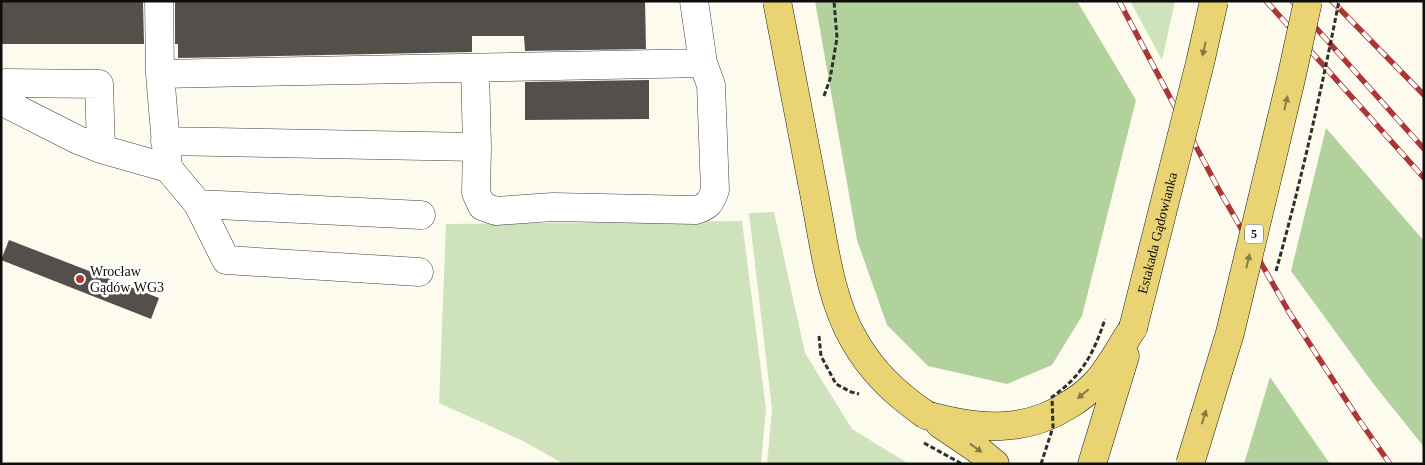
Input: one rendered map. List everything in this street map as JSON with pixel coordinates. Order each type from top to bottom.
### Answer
[{"type":"main road","points":[[777,1],[818,216],[841,313],[853,338],[875,372],[903,399],[977,449],[995,464]]},
{"type":"main road","name":"Estakada Gądowianka","points":[[1092,464],[1133,328],[1214,1]]},
{"type":"main road","name":"5","points":[[1190,464],[1230,333],[1308,1]]},
{"type":"main road","points":[[926,415],[954,423],[999,426],[1030,422],[1053,415],[1075,401],[1096,383],[1133,328]]},
{"type":"lane","points":[[159,1],[160,74],[168,168],[198,204],[226,260],[419,272]]},
{"type":"lane","points":[[475,69],[476,193],[482,206],[496,211],[553,207],[695,210],[705,207],[711,202],[715,190],[710,85],[703,63],[694,1]]},
{"type":"lane","points":[[160,74],[703,63]]},
{"type":"lane","points":[[1,87],[6,83],[98,84],[101,149]]},
{"type":"lane","points":[[1,101],[78,140],[101,149],[168,168]]},
{"type":"lane","points":[[165,141],[477,147]]},
{"type":"lane","points":[[198,204],[422,216]]},
{"type":"path","points":[[1041,464],[1053,427],[1052,397],[1066,387],[1087,362],[1097,343],[1105,318]]},
{"type":"green space","points":[[815,1],[1077,1],[1136,100],[1082,316],[1052,365],[1007,384],[928,366],[887,325],[857,240]]},
{"type":"green space","points":[[1130,1],[1175,1],[1162,60]]},
{"type":"green space","points":[[1326,128],[1424,241],[1424,447],[1372,382],[1291,271]]},
{"type":"green space","points":[[774,212],[805,353],[852,429],[909,464],[767,464],[772,409],[749,213]]},
{"type":"green space","points":[[742,221],[766,409],[761,464],[564,464],[523,441],[439,403],[446,224]]},
{"type":"green space","points":[[1270,377],[1330,464],[1244,464]]},
{"type":"building","points":[[1,1],[143,1],[144,44],[1,44]]},
{"type":"building","points":[[175,1],[645,1],[646,49],[525,51],[524,36],[472,36],[472,52],[178,58],[178,44],[175,44]]},
{"type":"building","points":[[649,80],[649,119],[525,120],[525,82]]},
{"type":"building","name":"Wrocław Gądów WG3","points":[[9,240],[159,298],[151,319],[1,260]]},
{"type":"railway","points":[[1119,1],[1218,188],[1289,312],[1390,464]]},
{"type":"railway","points":[[1266,1],[1424,178]]},
{"type":"railway","points":[[1292,1],[1424,149]]},
{"type":"railway","points":[[1332,1],[1424,95]]},
{"type":"place","name":"Wrocław Gądów WG3","points":[[80,279]]}]
